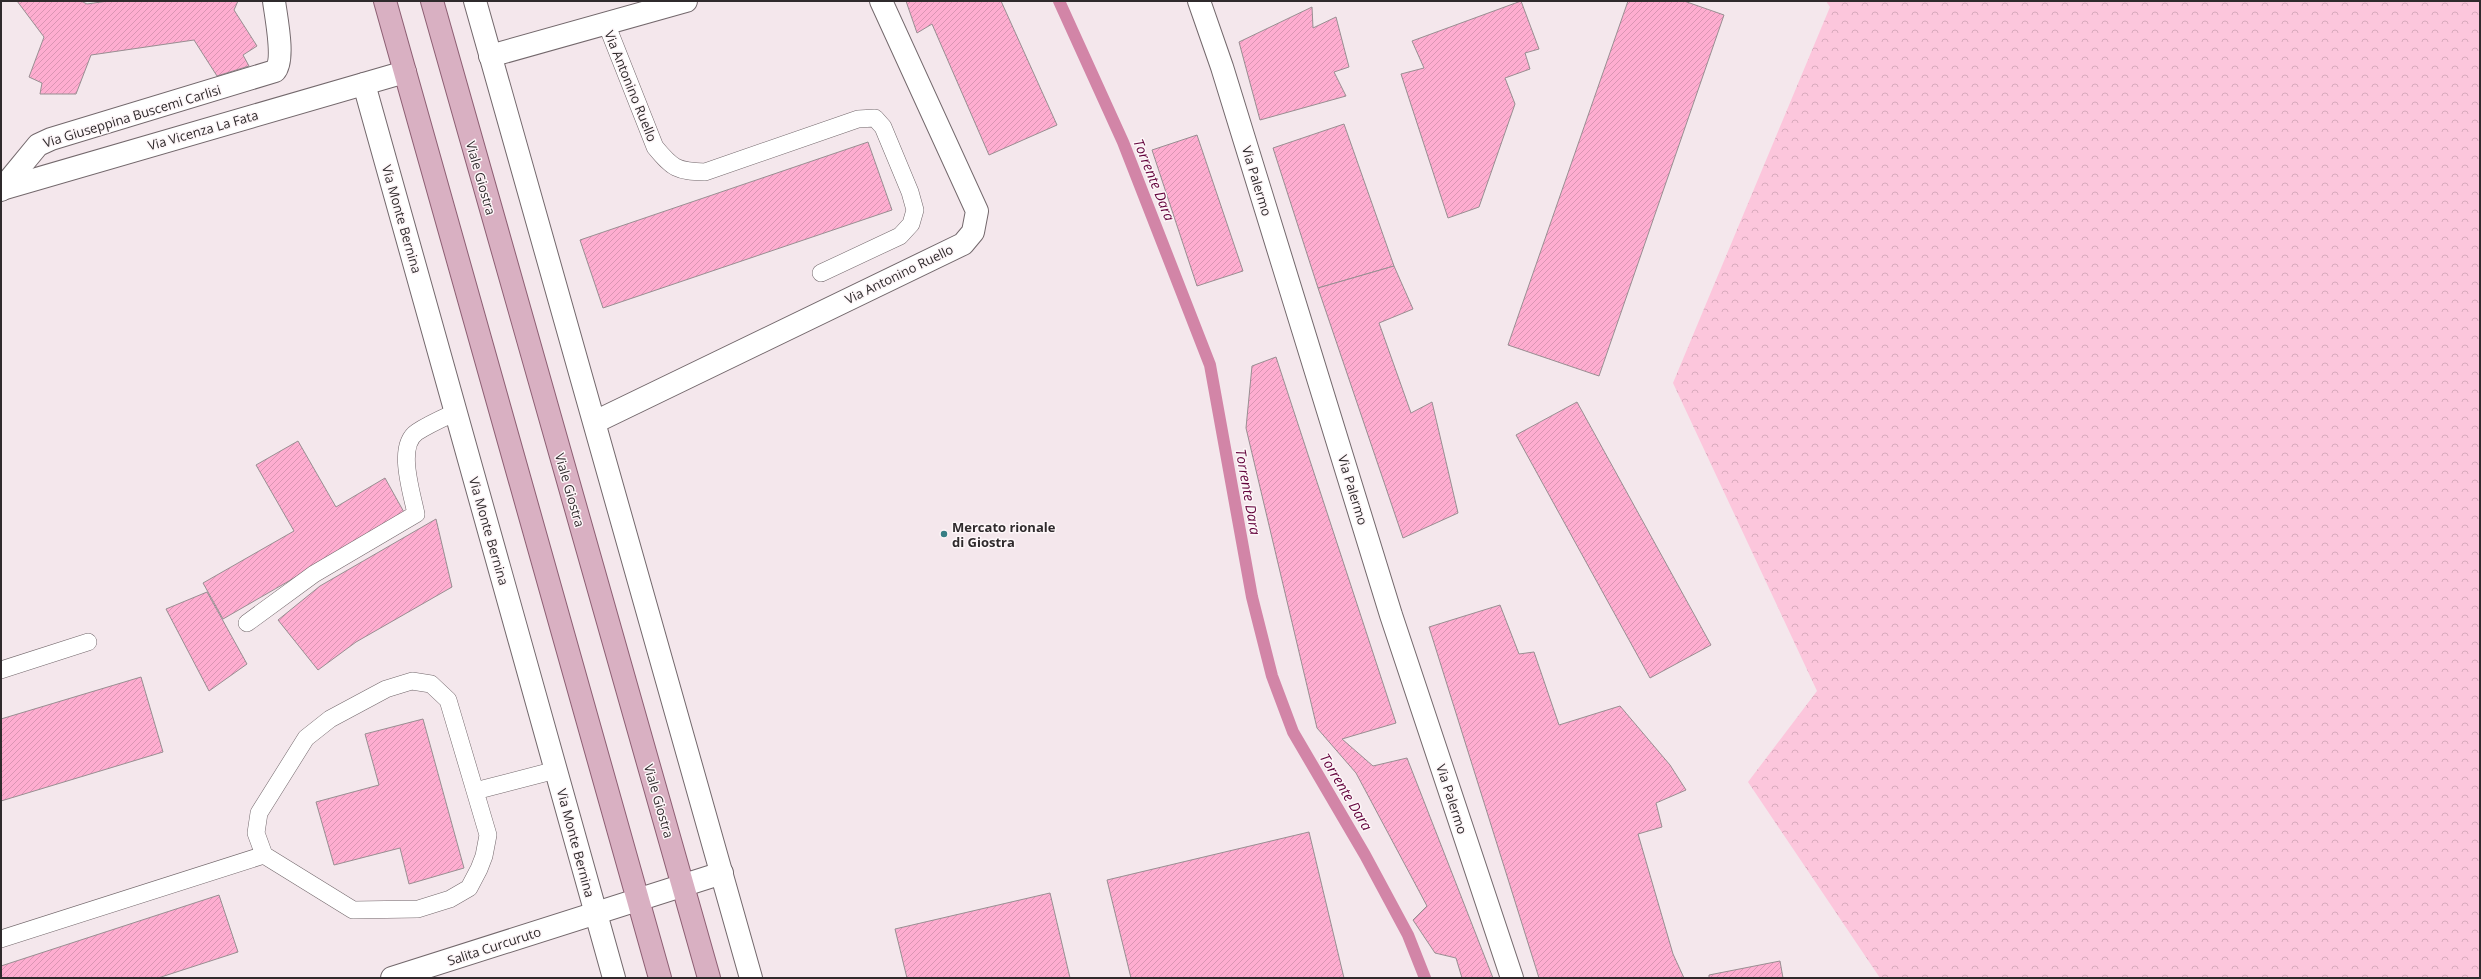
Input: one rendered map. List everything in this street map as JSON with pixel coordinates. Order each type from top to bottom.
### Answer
[{"type":"main road","points":[[385,1],[660,978]]},
{"type":"main road","name":"Viale Giostra","points":[[432,1],[709,978]]},
{"type":"street","name":"Via Giuseppina Buscemi Carlisi","points":[[1,187],[38,145],[51,139],[269,74],[278,68],[280,56],[274,1]]},
{"type":"street","points":[[475,1],[751,978]]},
{"type":"street","name":"Via Antonino Ruello","points":[[490,56],[686,1]]},
{"type":"street","name":"Via Antonino Ruello","points":[[595,422],[963,244],[973,232],[977,210],[880,1]]},
{"type":"street","name":"Via Palermo","points":[[1199,1],[1224,74],[1391,615],[1512,978]]},
{"type":"street","name":"Via Vicenza La Fata","points":[[1,187],[405,72]]},
{"type":"street","name":"Via Monte Bernina","points":[[364,84],[614,978]]},
{"type":"street","name":"Salita Curcuruto","points":[[392,978],[722,873]]},
{"type":"lane","name":"Via Antonino Ruello","points":[[606,24],[655,147],[666,160],[681,171],[705,172],[858,119],[874,118],[883,127],[915,210],[911,224],[900,236],[821,273]]},
{"type":"lane","points":[[248,623],[314,574],[416,514],[405,457],[409,442],[416,432],[456,412]]},
{"type":"lane","points":[[1,670],[88,642]]},
{"type":"lane","points":[[412,681],[431,684],[448,700],[475,791],[488,835],[484,856],[479,869],[469,888],[450,899],[418,909],[353,910],[264,855],[256,833],[259,813],[306,738],[330,719],[386,689],[412,681]]},
{"type":"lane","points":[[475,791],[556,770]]},
{"type":"lane","points":[[1,939],[264,855]]},
{"type":"green space","points":[[1826,1],[2480,1],[2480,978],[1880,978],[1748,782],[1817,691],[1673,383],[1830,7]]},
{"type":"building","points":[[17,1],[81,1],[87,4],[108,1],[238,1],[234,10],[257,46],[243,55],[249,66],[217,76],[194,40],[91,55],[76,94],[40,94],[42,83],[29,77],[44,37]]},
{"type":"building","points":[[906,1],[1001,1],[1057,125],[989,155],[932,24],[917,33]]},
{"type":"building","points":[[1521,1],[1539,49],[1525,53],[1530,69],[1505,78],[1515,104],[1479,207],[1448,218],[1401,74],[1424,68],[1412,41]]},
{"type":"building","points":[[1628,1],[1684,1],[1724,15],[1599,376],[1508,345]]},
{"type":"building","points":[[1312,7],[1313,28],[1336,17],[1349,67],[1334,72],[1346,96],[1260,120],[1239,42]]},
{"type":"building","points":[[1344,124],[1394,266],[1318,288],[1273,148]]},
{"type":"building","points":[[1197,135],[1243,271],[1197,286],[1152,150]]},
{"type":"building","points":[[868,142],[892,210],[603,308],[580,240]]},
{"type":"building","points":[[1394,266],[1413,309],[1379,323],[1411,413],[1432,402],[1458,513],[1403,538],[1318,288]]},
{"type":"building","points":[[1276,357],[1396,723],[1342,739],[1373,766],[1407,758],[1493,978],[1462,978],[1456,958],[1435,953],[1413,920],[1427,906],[1356,773],[1317,728],[1246,428],[1252,366]]},
{"type":"building","points":[[1577,402],[1711,645],[1650,678],[1516,435]]},
{"type":"building","points":[[298,441],[336,507],[385,478],[405,514],[223,619],[203,583],[294,531],[256,465]]},
{"type":"building","points":[[436,519],[452,587],[356,642],[318,670],[278,620],[320,586]]},
{"type":"building","points":[[207,592],[247,664],[209,691],[166,609]]},
{"type":"building","points":[[1500,605],[1519,654],[1534,652],[1559,725],[1620,706],[1670,765],[1686,790],[1656,803],[1662,827],[1638,834],[1673,954],[1684,978],[1539,978],[1429,627]]},
{"type":"building","points":[[141,677],[163,752],[1,801],[1,719]]},
{"type":"building","points":[[423,719],[464,868],[409,884],[400,848],[334,865],[316,802],[379,785],[365,734]]},
{"type":"building","points":[[1309,832],[1344,978],[1131,978],[1107,880]]},
{"type":"building","points":[[1050,893],[1070,978],[907,978],[895,929]]},
{"type":"building","points":[[219,895],[238,952],[158,978],[1,978],[1,966]]},
{"type":"building","points":[[1780,961],[1783,978],[1709,978],[1709,975]]},
{"type":"waterway","name":"Torrente Dara","points":[[1059,1],[1123,142],[1210,365],[1252,597],[1272,676],[1293,732],[1365,855],[1408,935],[1425,978]]},
{"type":"place","name":"Mercato rionale di Giostra","points":[[944,534]]}]
